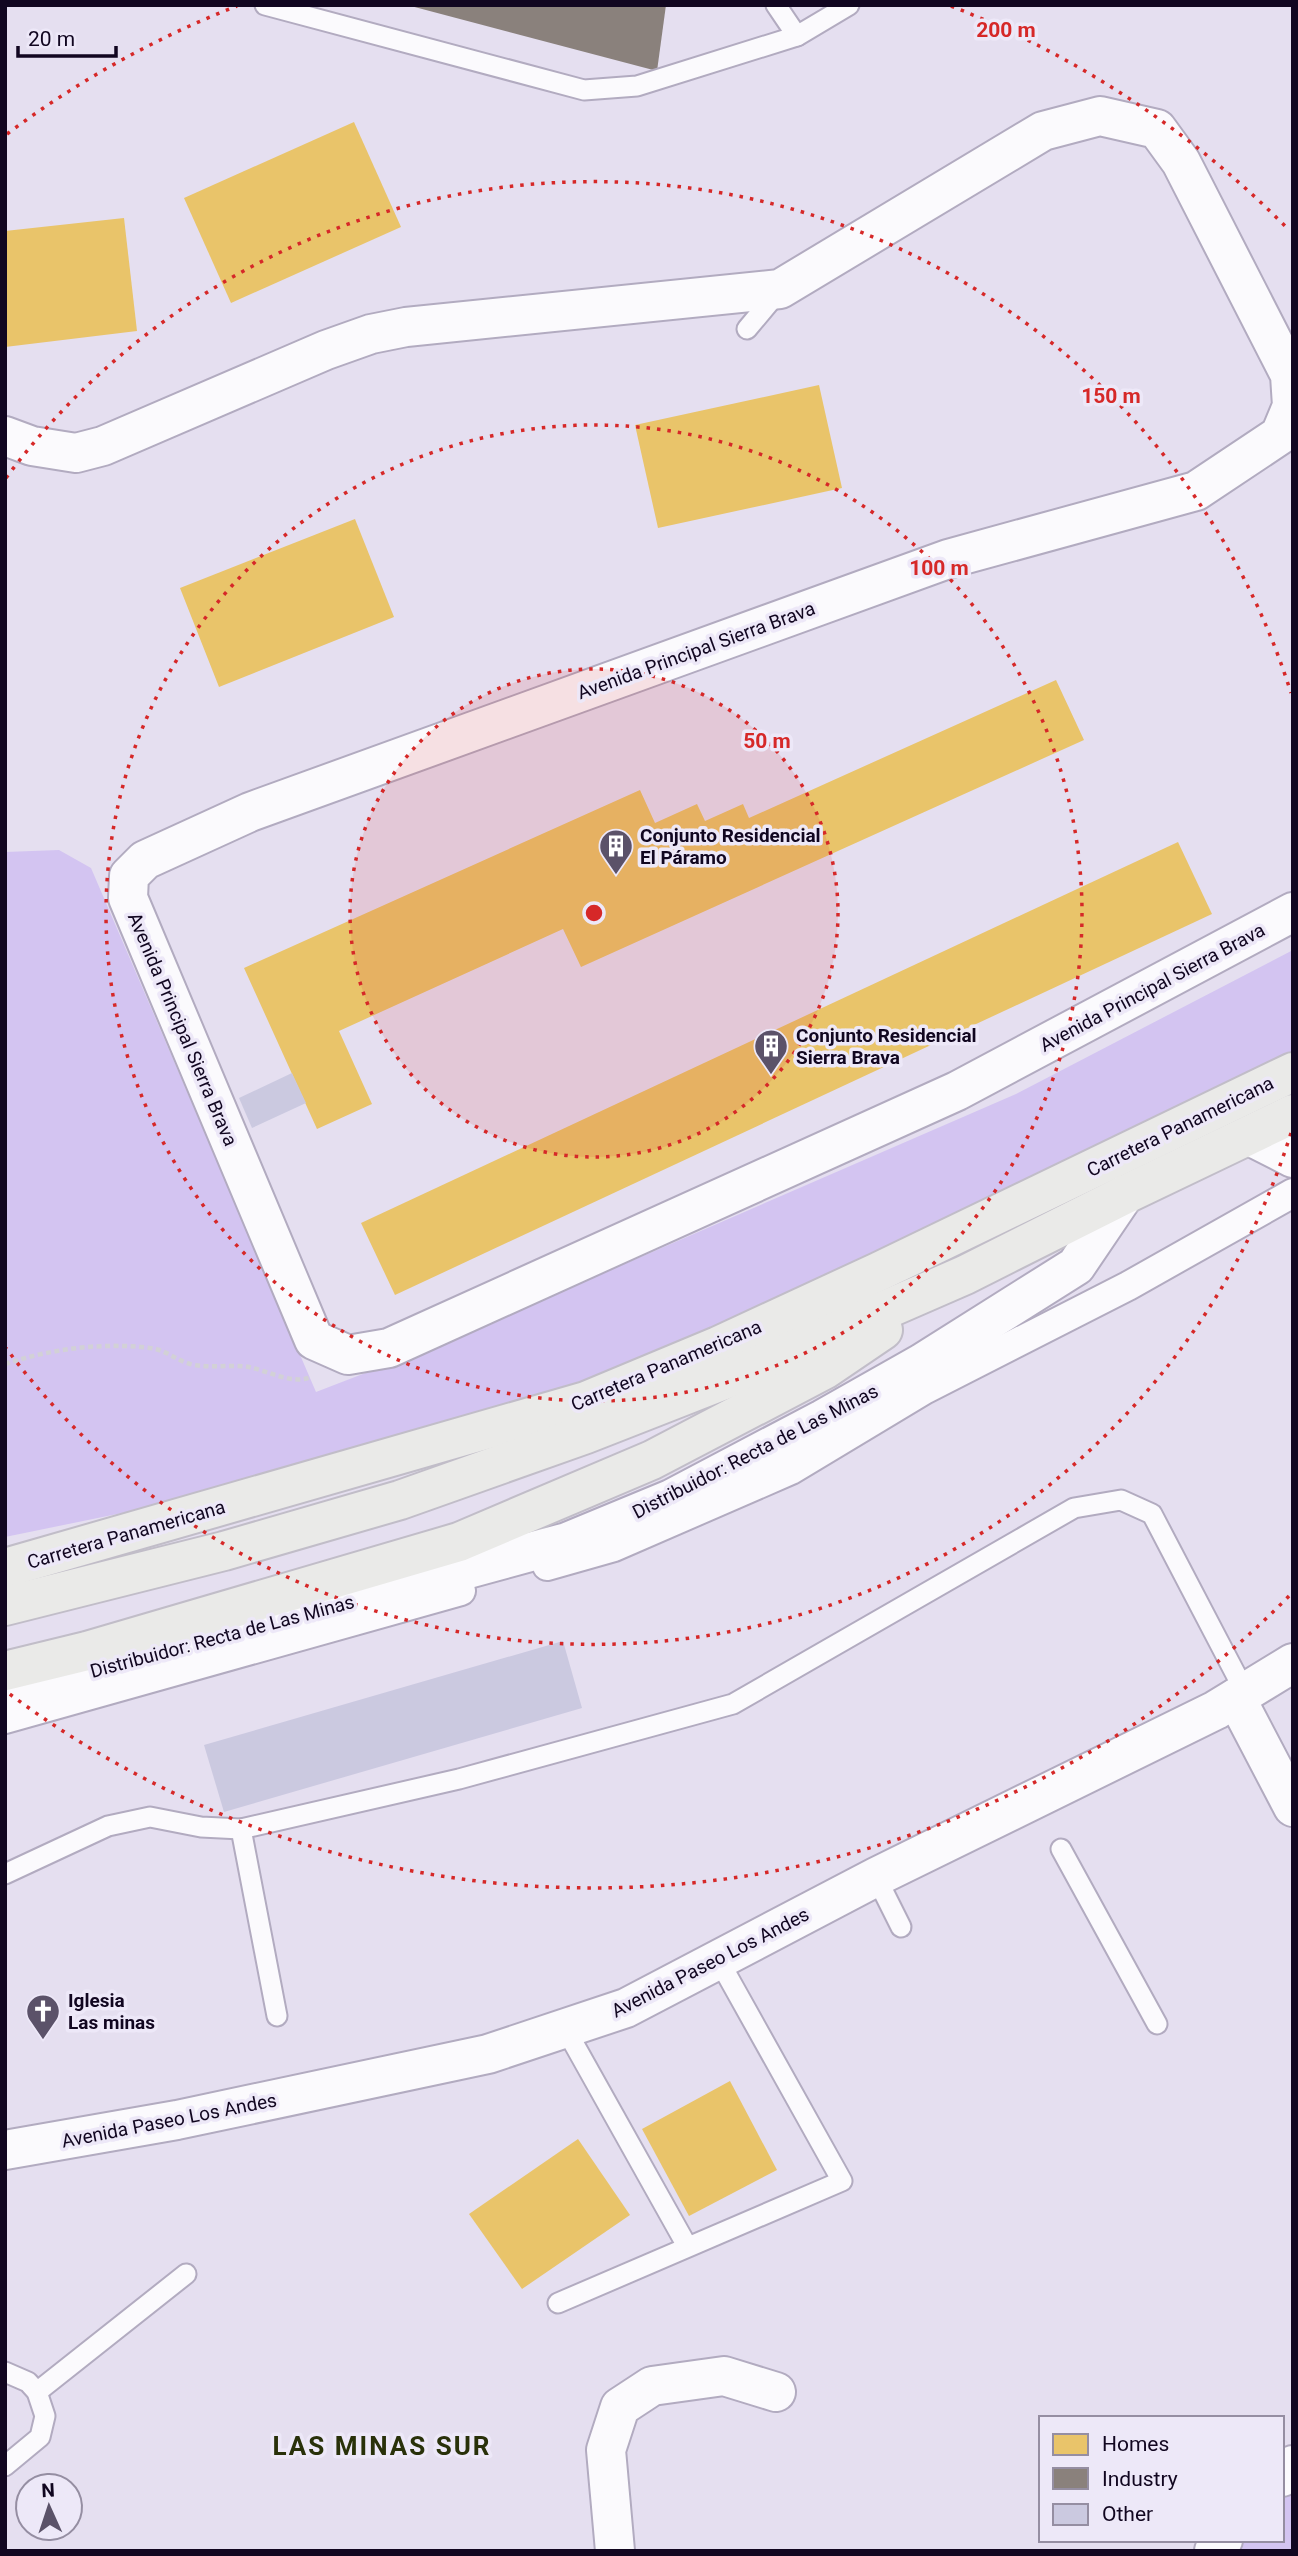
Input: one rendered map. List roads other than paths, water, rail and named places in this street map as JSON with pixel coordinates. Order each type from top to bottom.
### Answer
[{"type":"main road","name":"Carretera Panamericana","points":[[5,1568],[586,1401],[718,1346],[878,1272],[1293,1072]]},
{"type":"main road","name":"Carretera Panamericana","points":[[5,1606],[224,1551],[400,1500],[586,1434],[699,1390],[965,1275],[1293,1114]]},
{"type":"main road","points":[[5,1671],[87,1651],[459,1542],[652,1460],[824,1370],[965,1275]]},
{"type":"street","name":"Avenida Principal Sierra Brava","points":[[5,436],[32,446],[76,453],[103,446],[326,350],[371,334],[406,327],[780,289],[1043,131],[1100,116],[1157,129],[1181,162],[1290,375],[1292,407],[1280,435],[1196,491],[948,559],[250,811],[145,860],[129,876],[128,898],[314,1340],[348,1354],[388,1348],[957,1091],[1293,912]]},
{"type":"street","points":[[1250,1136],[1293,1158]]},
{"type":"street","points":[[5,1719],[614,1547],[791,1470],[924,1390],[1128,1286],[1293,1193]]},
{"type":"street","name":"Distribuidor: Recta de Las Minas","points":[[5,1695],[567,1542],[671,1499],[911,1369],[1076,1266],[1124,1195]]},
{"type":"street","name":"Avenida Paseo Los Andes","points":[[5,2150],[177,2120],[488,2054],[626,2008],[876,1877],[1232,1700],[1293,1663]]},
{"type":"street","points":[[1232,1700],[1293,1807]]},
{"type":"street","points":[[615,2551],[606,2450],[620,2407],[653,2386],[724,2376],[776,2392]]},
{"type":"lane","points":[[265,5],[583,90],[637,86],[797,36],[849,5]]},
{"type":"lane","points":[[776,5],[797,36]]},
{"type":"lane","points":[[747,329],[780,289]]},
{"type":"lane","points":[[5,1874],[108,1826],[150,1817],[201,1827],[241,1829],[459,1779],[733,1704],[1074,1508],[1121,1500],[1152,1514],[1232,1700]]},
{"type":"lane","points":[[241,1829],[276,2016]]},
{"type":"lane","points":[[1061,1849],[1157,2024]]},
{"type":"lane","points":[[876,1877],[901,1927]]},
{"type":"lane","points":[[558,2303],[842,2181],[718,1959]]},
{"type":"lane","points":[[565,2028],[687,2246]]},
{"type":"lane","points":[[37,2392],[186,2274]]},
{"type":"lane","points":[[5,2372],[28,2382],[37,2392],[45,2416],[40,2437],[5,2466]]},
{"type":"place","name":"Conjunto Residencial El Páramo","points":[[616,876]]},
{"type":"place","name":"Conjunto Residencial Sierra Brava","points":[[771,1076]]},
{"type":"place","name":"Iglesia Las minas","points":[[43,2041]]},
{"type":"district","name":"LAS MINAS SUR","points":[[382,2446]]}]
